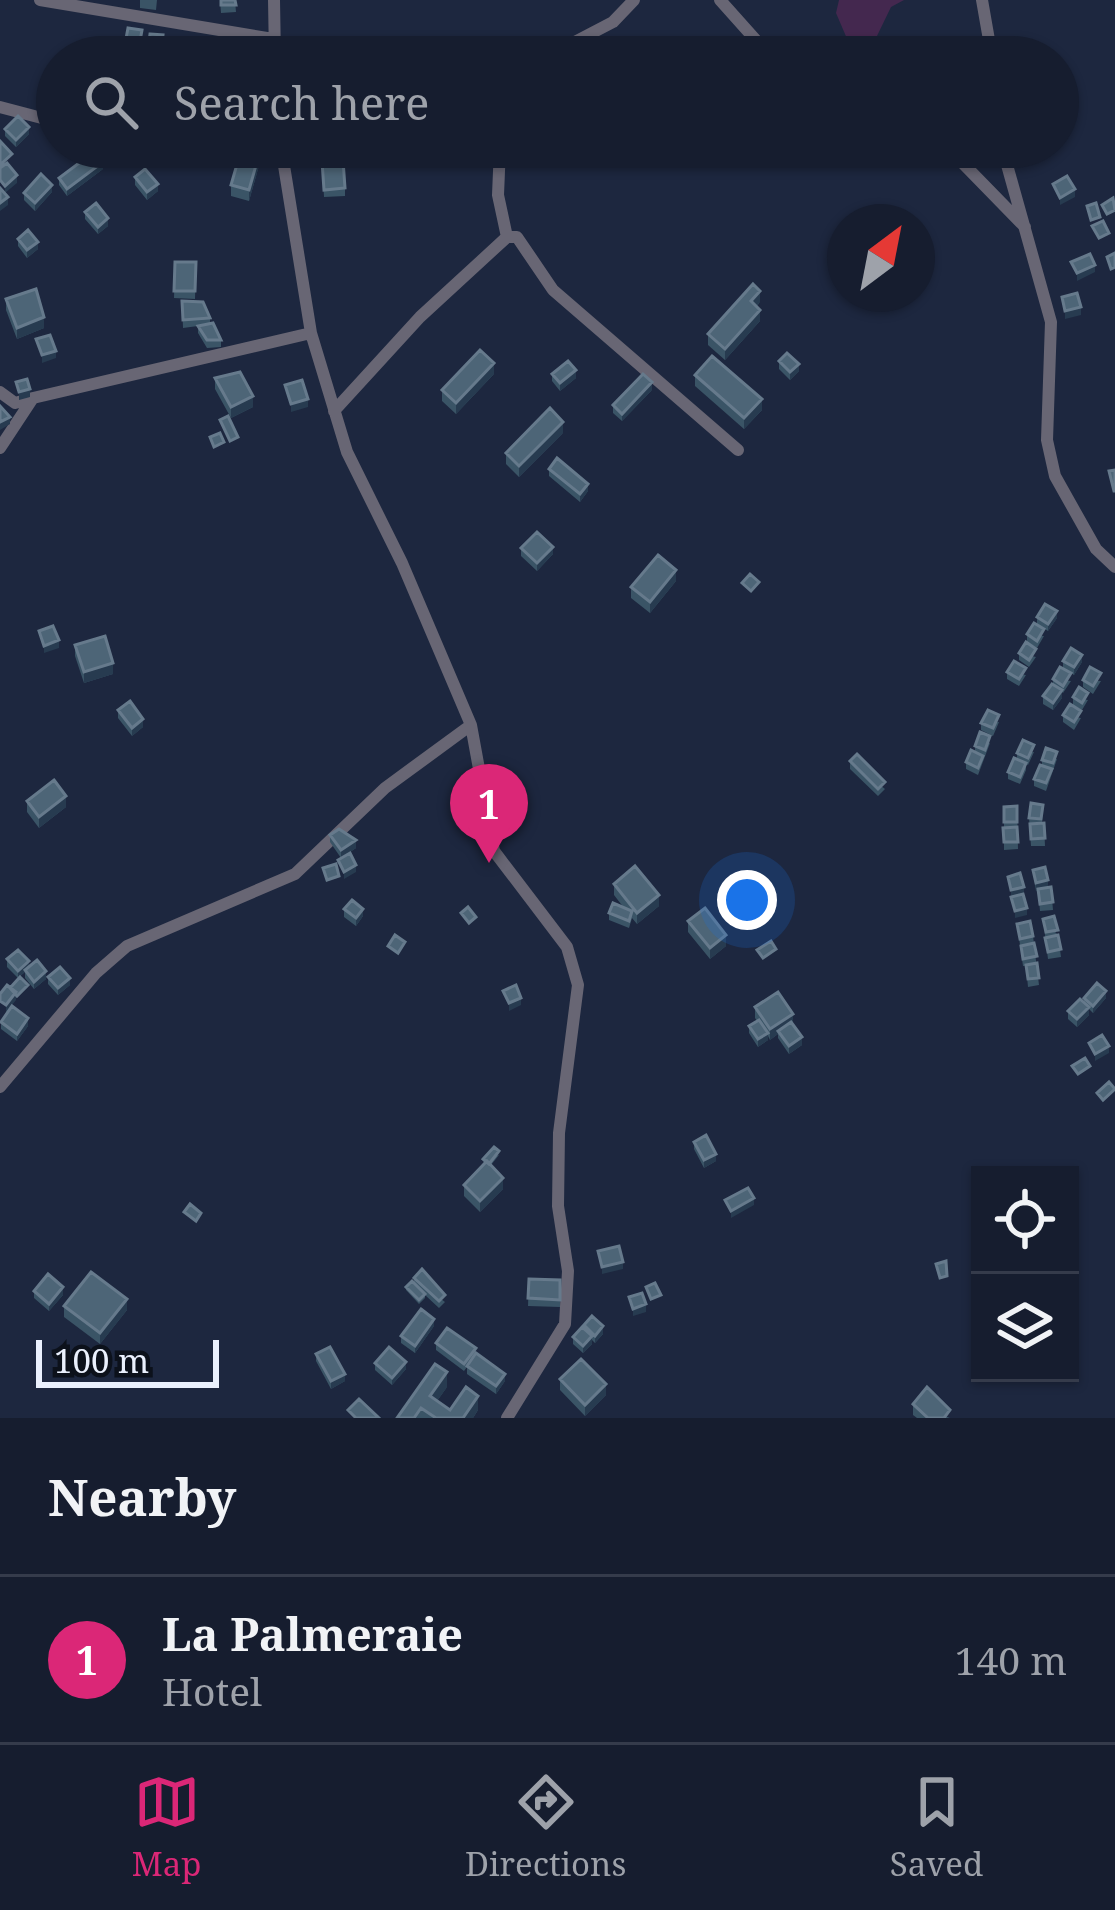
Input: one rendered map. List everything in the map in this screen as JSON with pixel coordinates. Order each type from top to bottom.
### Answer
[{"type":"street","points":[[40,0],[255,36]]},
{"type":"street","points":[[273,36],[274,0]]},
{"type":"street","points":[[586,36],[613,22],[634,0]]},
{"type":"street","points":[[720,0],[753,36]]},
{"type":"street","points":[[982,0],[988,36]]},
{"type":"street","points":[[0,107],[36,116]]},
{"type":"street","points":[[284,168],[311,333],[347,452],[471,725],[494,850],[567,947],[578,985],[559,1133],[558,1206],[568,1271],[565,1324],[507,1418]]},
{"type":"street","points":[[499,168],[498,195],[507,237]]},
{"type":"street","points":[[967,168],[1024,227]]},
{"type":"street","points":[[1008,168],[1051,322],[1047,440],[1054,476],[1096,549],[1115,567]]},
{"type":"street","points":[[334,411],[420,316],[507,237],[517,237],[554,290],[738,450]]},
{"type":"street","points":[[0,392],[15,403],[311,333]]},
{"type":"street","points":[[0,448],[33,398]]},
{"type":"street","points":[[0,1087],[127,946],[295,874],[386,788],[471,725]]},
{"type":"shaded area","points":[[839,0],[904,0],[891,7],[877,36],[846,36],[836,13]]},
{"type":"building","points":[[128,28],[142,30],[141,36],[126,36]]},
{"type":"building","points":[[18,116],[29,127],[16,140],[5,129]]},
{"type":"building","points":[[0,141],[12,154],[0,165]]},
{"type":"building","points":[[7,163],[17,175],[5,186],[0,168]]},
{"type":"building","points":[[72,168],[95,168],[67,189],[59,178]]},
{"type":"building","points":[[236,168],[255,168],[249,190],[231,185]]},
{"type":"building","points":[[322,168],[344,168],[345,188],[324,190]]},
{"type":"building","points":[[145,169],[158,184],[147,192],[135,177]]},
{"type":"building","points":[[41,174],[52,185],[35,203],[24,193]]},
{"type":"building","points":[[1067,176],[1075,189],[1060,198],[1053,184]]},
{"type":"building","points":[[1113,198],[1115,210],[1107,214],[1102,205]]},
{"type":"building","points":[[96,203],[108,218],[98,227],[85,212]]},
{"type":"building","points":[[1096,203],[1100,217],[1091,220],[1087,206]]},
{"type":"building","points":[[1103,221],[1109,233],[1099,238],[1092,226]]},
{"type":"building","points":[[28,230],[38,242],[27,250],[18,239]]},
{"type":"building","points":[[1090,254],[1095,265],[1077,273],[1071,262]]},
{"type":"building","points":[[175,262],[196,262],[195,291],[174,291]]},
{"type":"building","points":[[753,284],[760,291],[751,301],[760,310],[725,349],[708,334]]},
{"type":"building","points":[[36,289],[44,317],[17,328],[6,299]]},
{"type":"building","points":[[1077,293],[1081,307],[1065,311],[1062,297]]},
{"type":"building","points":[[182,301],[203,302],[210,318],[183,320]]},
{"type":"building","points":[[213,323],[221,340],[207,340],[198,326]]},
{"type":"building","points":[[50,335],[56,351],[42,355],[36,339]]},
{"type":"building","points":[[480,350],[494,363],[456,403],[442,390]]},
{"type":"building","points":[[787,353],[799,364],[790,372],[779,361]]},
{"type":"building","points":[[712,356],[762,399],[744,418],[695,375]]},
{"type":"building","points":[[568,361],[576,370],[560,383],[552,374]]},
{"type":"building","points":[[240,372],[253,396],[231,407],[215,378]]},
{"type":"building","points":[[643,374],[652,382],[622,414],[613,405]]},
{"type":"building","points":[[27,379],[30,389],[19,392],[16,382]]},
{"type":"building","points":[[302,380],[308,399],[291,404],[285,385]]},
{"type":"building","points":[[550,408],[563,422],[519,466],[506,453]]},
{"type":"building","points":[[228,416],[238,437],[230,441],[220,420]]},
{"type":"building","points":[[220,433],[224,442],[214,447],[210,437]]},
{"type":"building","points":[[557,458],[588,484],[580,494],[549,469]]},
{"type":"building","points":[[537,532],[553,547],[537,563],[521,548]]},
{"type":"building","points":[[658,555],[676,570],[650,602],[631,587]]},
{"type":"building","points":[[750,574],[759,582],[751,591],[742,583]]},
{"type":"building","points":[[1045,604],[1057,611],[1048,624],[1037,617]]},
{"type":"building","points":[[1034,623],[1044,629],[1037,641],[1027,634]]},
{"type":"building","points":[[53,626],[59,640],[44,646],[39,631]]},
{"type":"building","points":[[105,636],[113,663],[84,672],[75,645]]},
{"type":"building","points":[[1026,642],[1036,649],[1029,660],[1019,653]]},
{"type":"building","points":[[1071,648],[1082,655],[1074,667],[1063,661]]},
{"type":"building","points":[[1014,661],[1026,668],[1019,679],[1007,672]]},
{"type":"building","points":[[1060,667],[1071,673],[1063,686],[1053,679]]},
{"type":"building","points":[[1090,667],[1101,673],[1093,686],[1083,680]]},
{"type":"building","points":[[1052,684],[1062,690],[1053,703],[1043,696]]},
{"type":"building","points":[[1079,687],[1088,693],[1082,703],[1073,697]]},
{"type":"building","points":[[130,701],[143,719],[132,728],[118,710]]},
{"type":"building","points":[[1070,704],[1081,711],[1074,722],[1063,715]]},
{"type":"building","points":[[988,710],[999,715],[993,728],[981,723]]},
{"type":"building","points":[[980,732],[990,736],[985,750],[975,746]]},
{"type":"building","points":[[1023,740],[1034,745],[1028,758],[1017,753]]},
{"type":"building","points":[[1046,748],[1057,752],[1053,763],[1042,760]]},
{"type":"building","points":[[971,750],[983,756],[978,768],[966,762]]},
{"type":"building","points":[[857,754],[885,782],[878,789],[850,761]]},
{"type":"building","points":[[1014,758],[1026,763],[1020,777],[1008,772]]},
{"type":"building","points":[[1040,765],[1052,769],[1046,783],[1034,779]]},
{"type":"building","points":[[54,780],[66,796],[39,817],[27,801]]},
{"type":"building","points":[[1031,803],[1043,805],[1041,819],[1029,818]]},
{"type":"building","points":[[1017,806],[1017,822],[1004,822],[1004,807]]},
{"type":"building","points":[[1044,823],[1045,838],[1031,839],[1030,824]]},
{"type":"building","points":[[1017,827],[1018,842],[1004,842],[1003,828]]},
{"type":"building","points":[[339,829],[356,840],[341,850],[330,835]]},
{"type":"building","points":[[350,853],[356,865],[344,872],[338,860]]},
{"type":"building","points":[[336,864],[339,876],[327,880],[323,868]]},
{"type":"building","points":[[635,866],[659,895],[637,913],[614,884]]},
{"type":"building","points":[[1045,867],[1048,880],[1036,883],[1033,870]]},
{"type":"building","points":[[1020,873],[1024,887],[1011,890],[1008,877]]},
{"type":"building","points":[[1051,887],[1053,902],[1040,904],[1038,889]]},
{"type":"building","points":[[1023,894],[1027,908],[1015,911],[1011,897]]},
{"type":"building","points":[[352,900],[363,909],[356,918],[344,909]]},
{"type":"building","points":[[613,903],[632,911],[629,921],[609,913]]},
{"type":"building","points":[[468,907],[476,917],[469,923],[461,913]]},
{"type":"building","points":[[705,908],[726,935],[710,948],[688,921]]},
{"type":"building","points":[[1054,916],[1058,930],[1046,932],[1043,919]]},
{"type":"building","points":[[1030,921],[1033,936],[1020,939],[1017,924]]},
{"type":"building","points":[[395,935],[405,942],[398,953],[388,946]]},
{"type":"building","points":[[1058,935],[1061,949],[1048,952],[1045,938]]},
{"type":"building","points":[[771,941],[776,949],[763,958],[757,950]]},
{"type":"building","points":[[1034,943],[1037,956],[1023,959],[1021,946]]},
{"type":"building","points":[[18,950],[29,961],[18,971],[7,959]]},
{"type":"building","points":[[37,960],[46,971],[34,982],[25,970]]},
{"type":"building","points":[[1037,963],[1039,978],[1028,979],[1026,965]]},
{"type":"building","points":[[60,967],[70,978],[58,988],[48,977]]},
{"type":"building","points":[[20,977],[28,985],[17,996],[10,988]]},
{"type":"building","points":[[1097,983],[1106,991],[1093,1006],[1084,998]]},
{"type":"building","points":[[7,985],[16,992],[6,1005],[0,994]]},
{"type":"building","points":[[516,985],[521,998],[509,1003],[503,991]]},
{"type":"building","points":[[778,992],[793,1014],[770,1029],[755,1007]]},
{"type":"building","points":[[1080,999],[1089,1007],[1077,1019],[1068,1011]]},
{"type":"building","points":[[12,1006],[28,1018],[17,1034],[1,1022]]},
{"type":"building","points":[[759,1020],[768,1033],[758,1039],[749,1026]]},
{"type":"building","points":[[791,1022],[802,1037],[789,1046],[778,1031]]},
{"type":"building","points":[[1102,1035],[1109,1046],[1095,1054],[1089,1043]]},
{"type":"building","points":[[1085,1058],[1090,1066],[1078,1074],[1072,1066]]},
{"type":"building","points":[[1109,1082],[1115,1089],[1103,1100],[1097,1093]]},
{"type":"building","points":[[706,1135],[716,1154],[704,1160],[694,1142]]},
{"type":"building","points":[[494,1147],[499,1151],[489,1164],[483,1159]]},
{"type":"building","points":[[487,1161],[503,1178],[480,1201],[464,1185]]},
{"type":"building","points":[[748,1188],[754,1198],[731,1211],[725,1200]]},
{"type":"building","points":[[190,1204],[201,1213],[196,1221],[184,1212]]},
{"type":"building","points":[[619,1246],[623,1262],[602,1267],[598,1251]]},
{"type":"building","points":[[946,1261],[947,1276],[940,1278],[936,1264]]},
{"type":"building","points":[[422,1269],[445,1295],[439,1301],[414,1278]]},
{"type":"building","points":[[91,1272],[127,1299],[100,1333],[64,1306]]},
{"type":"building","points":[[48,1274],[63,1287],[49,1304],[34,1291]]},
{"type":"building","points":[[529,1279],[560,1280],[560,1300],[528,1298]]},
{"type":"building","points":[[412,1281],[425,1294],[419,1300],[406,1287]]},
{"type":"building","points":[[655,1283],[661,1295],[651,1299],[646,1287]]},
{"type":"building","points":[[642,1293],[646,1304],[633,1309],[629,1297]]},
{"type":"building","points":[[421,1309],[434,1319],[415,1346],[401,1336]]},
{"type":"building","points":[[592,1316],[603,1326],[595,1336],[584,1325]]},
{"type":"building","points":[[582,1327],[592,1336],[583,1346],[573,1337]]},
{"type":"building","points":[[447,1328],[476,1348],[464,1364],[436,1343]]},
{"type":"building","points":[[330,1347],[345,1374],[331,1381],[316,1354]]},
{"type":"building","points":[[389,1347],[406,1362],[392,1378],[375,1363]]},
{"type":"building","points":[[476,1353],[505,1374],[496,1386],[467,1366]]},
{"type":"building","points":[[581,1359],[606,1384],[585,1405],[560,1379]]},
{"type":"building","points":[[435,1364],[447,1372],[430,1396],[450,1410],[466,1387],[478,1396],[463,1418],[436,1418],[421,1408],[414,1418],[397,1418]]},
{"type":"building","points":[[927,1387],[950,1410],[944,1418],[928,1418],[913,1404]]},
{"type":"building","points":[[359,1399],[379,1418],[356,1418],[348,1410]]},
{"type":"place","name":"La Palmeraie","points":[[489,863]]}]
